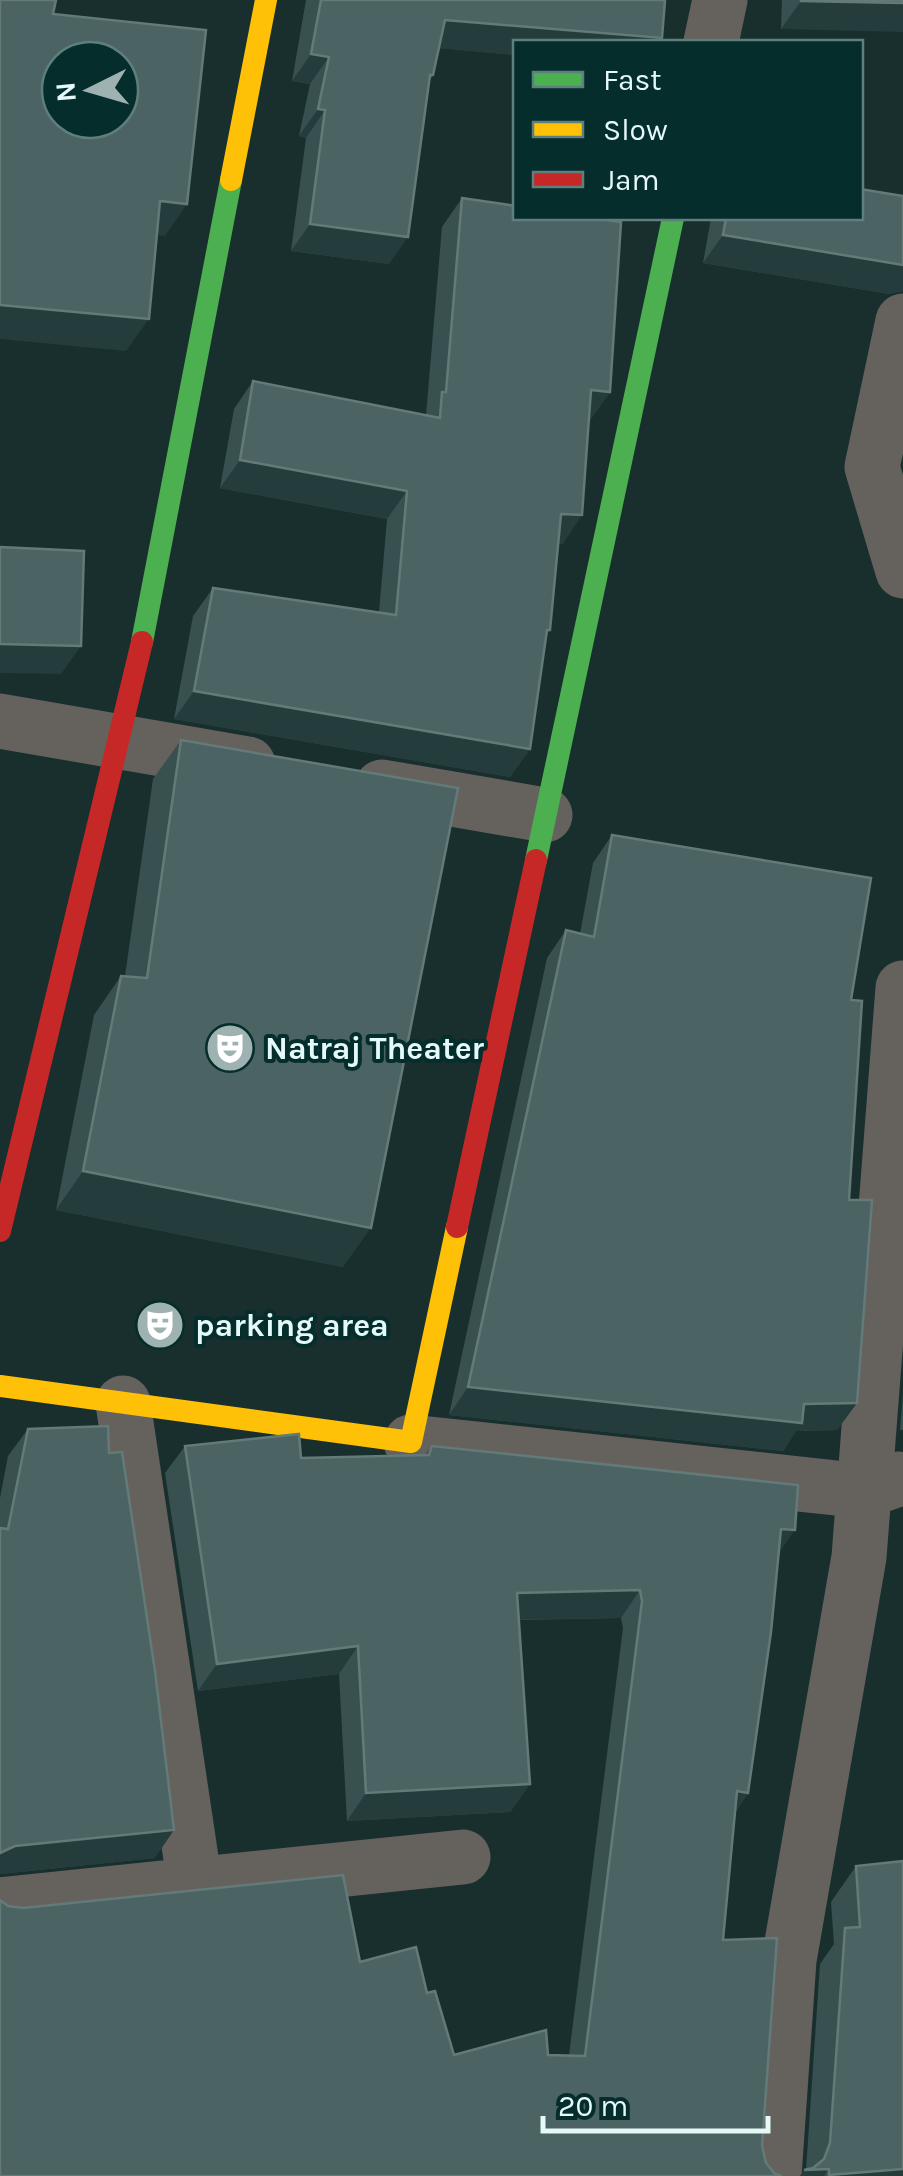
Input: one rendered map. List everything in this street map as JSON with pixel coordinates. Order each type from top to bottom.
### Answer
[{"type":"street","points":[[0,1231],[140,652],[266,0]]},
{"type":"street","points":[[711,40],[720,0]]},
{"type":"street","points":[[411,1442],[674,220]]},
{"type":"street","points":[[903,321],[872,466],[903,571]]},
{"type":"street","points":[[0,721],[545,815]]},
{"type":"street","points":[[774,2176],[788,1960],[859,1557],[884,1484],[903,988]]},
{"type":"street","points":[[0,1386],[411,1442],[884,1484]]},
{"type":"street","points":[[122,1403],[194,1885]]},
{"type":"street","points":[[0,1905],[463,1857]]},
{"type":"building","points":[[0,0],[56,0],[53,14],[206,30],[187,204],[160,201],[149,319],[0,305]]},
{"type":"building","points":[[321,0],[665,0],[662,38],[445,20],[430,75],[408,237],[310,224],[325,110],[318,109],[329,57],[311,54]]},
{"type":"building","points":[[903,0],[903,3],[801,1]]},
{"type":"building","points":[[863,189],[903,196],[903,265],[723,235],[726,220],[863,220]]},
{"type":"building","points":[[462,198],[513,206],[513,220],[621,222],[610,392],[591,390],[582,515],[561,514],[550,630],[530,749],[194,691],[213,588],[396,615],[407,491],[240,460],[253,381],[440,418],[442,392],[446,392]]},
{"type":"building","points":[[0,547],[84,551],[81,646],[0,644]]},
{"type":"building","points":[[181,740],[458,788],[371,1228],[83,1171],[121,976],[147,978]]},
{"type":"building","points":[[612,835],[871,878],[851,1000],[862,1001],[849,1200],[872,1200],[857,1403],[804,1404],[802,1423],[468,1387],[566,930],[594,937]]},
{"type":"building","points":[[108,1426],[109,1453],[122,1452],[174,1830],[15,1846],[0,1853],[0,1528],[8,1529],[28,1429]]},
{"type":"building","points":[[299,1434],[301,1458],[429,1455],[432,1446],[798,1485],[795,1530],[781,1529],[748,1793],[737,1791],[723,1940],[777,1938],[762,2146],[766,2163],[782,2176],[0,2176],[0,1900],[8,1906],[23,1908],[343,1875],[360,1962],[416,1947],[427,1993],[435,1991],[454,2055],[546,2030],[548,2055],[585,2056],[642,1601],[640,1590],[517,1593],[530,1784],[366,1793],[358,1646],[217,1664],[185,1446]]},
{"type":"building","points":[[903,1861],[903,2169],[829,2175],[829,2169],[804,2170],[824,2159],[830,2143],[845,1928],[860,1927],[856,1866]]},
{"type":"traffic: fast","points":[[142,642],[231,180]]},
{"type":"traffic: fast","points":[[536,860],[673,220]]},
{"type":"traffic: slow","points":[[231,180],[266,0]]},
{"type":"traffic: slow","points":[[0,1386],[411,1442],[457,1227]]},
{"type":"traffic: jam","points":[[0,1231],[142,642]]},
{"type":"traffic: jam","points":[[457,1227],[536,860]]},
{"type":"place","name":"Natraj Theater","points":[[230,1048]]},
{"type":"place","name":"parking area","points":[[160,1325]]}]
